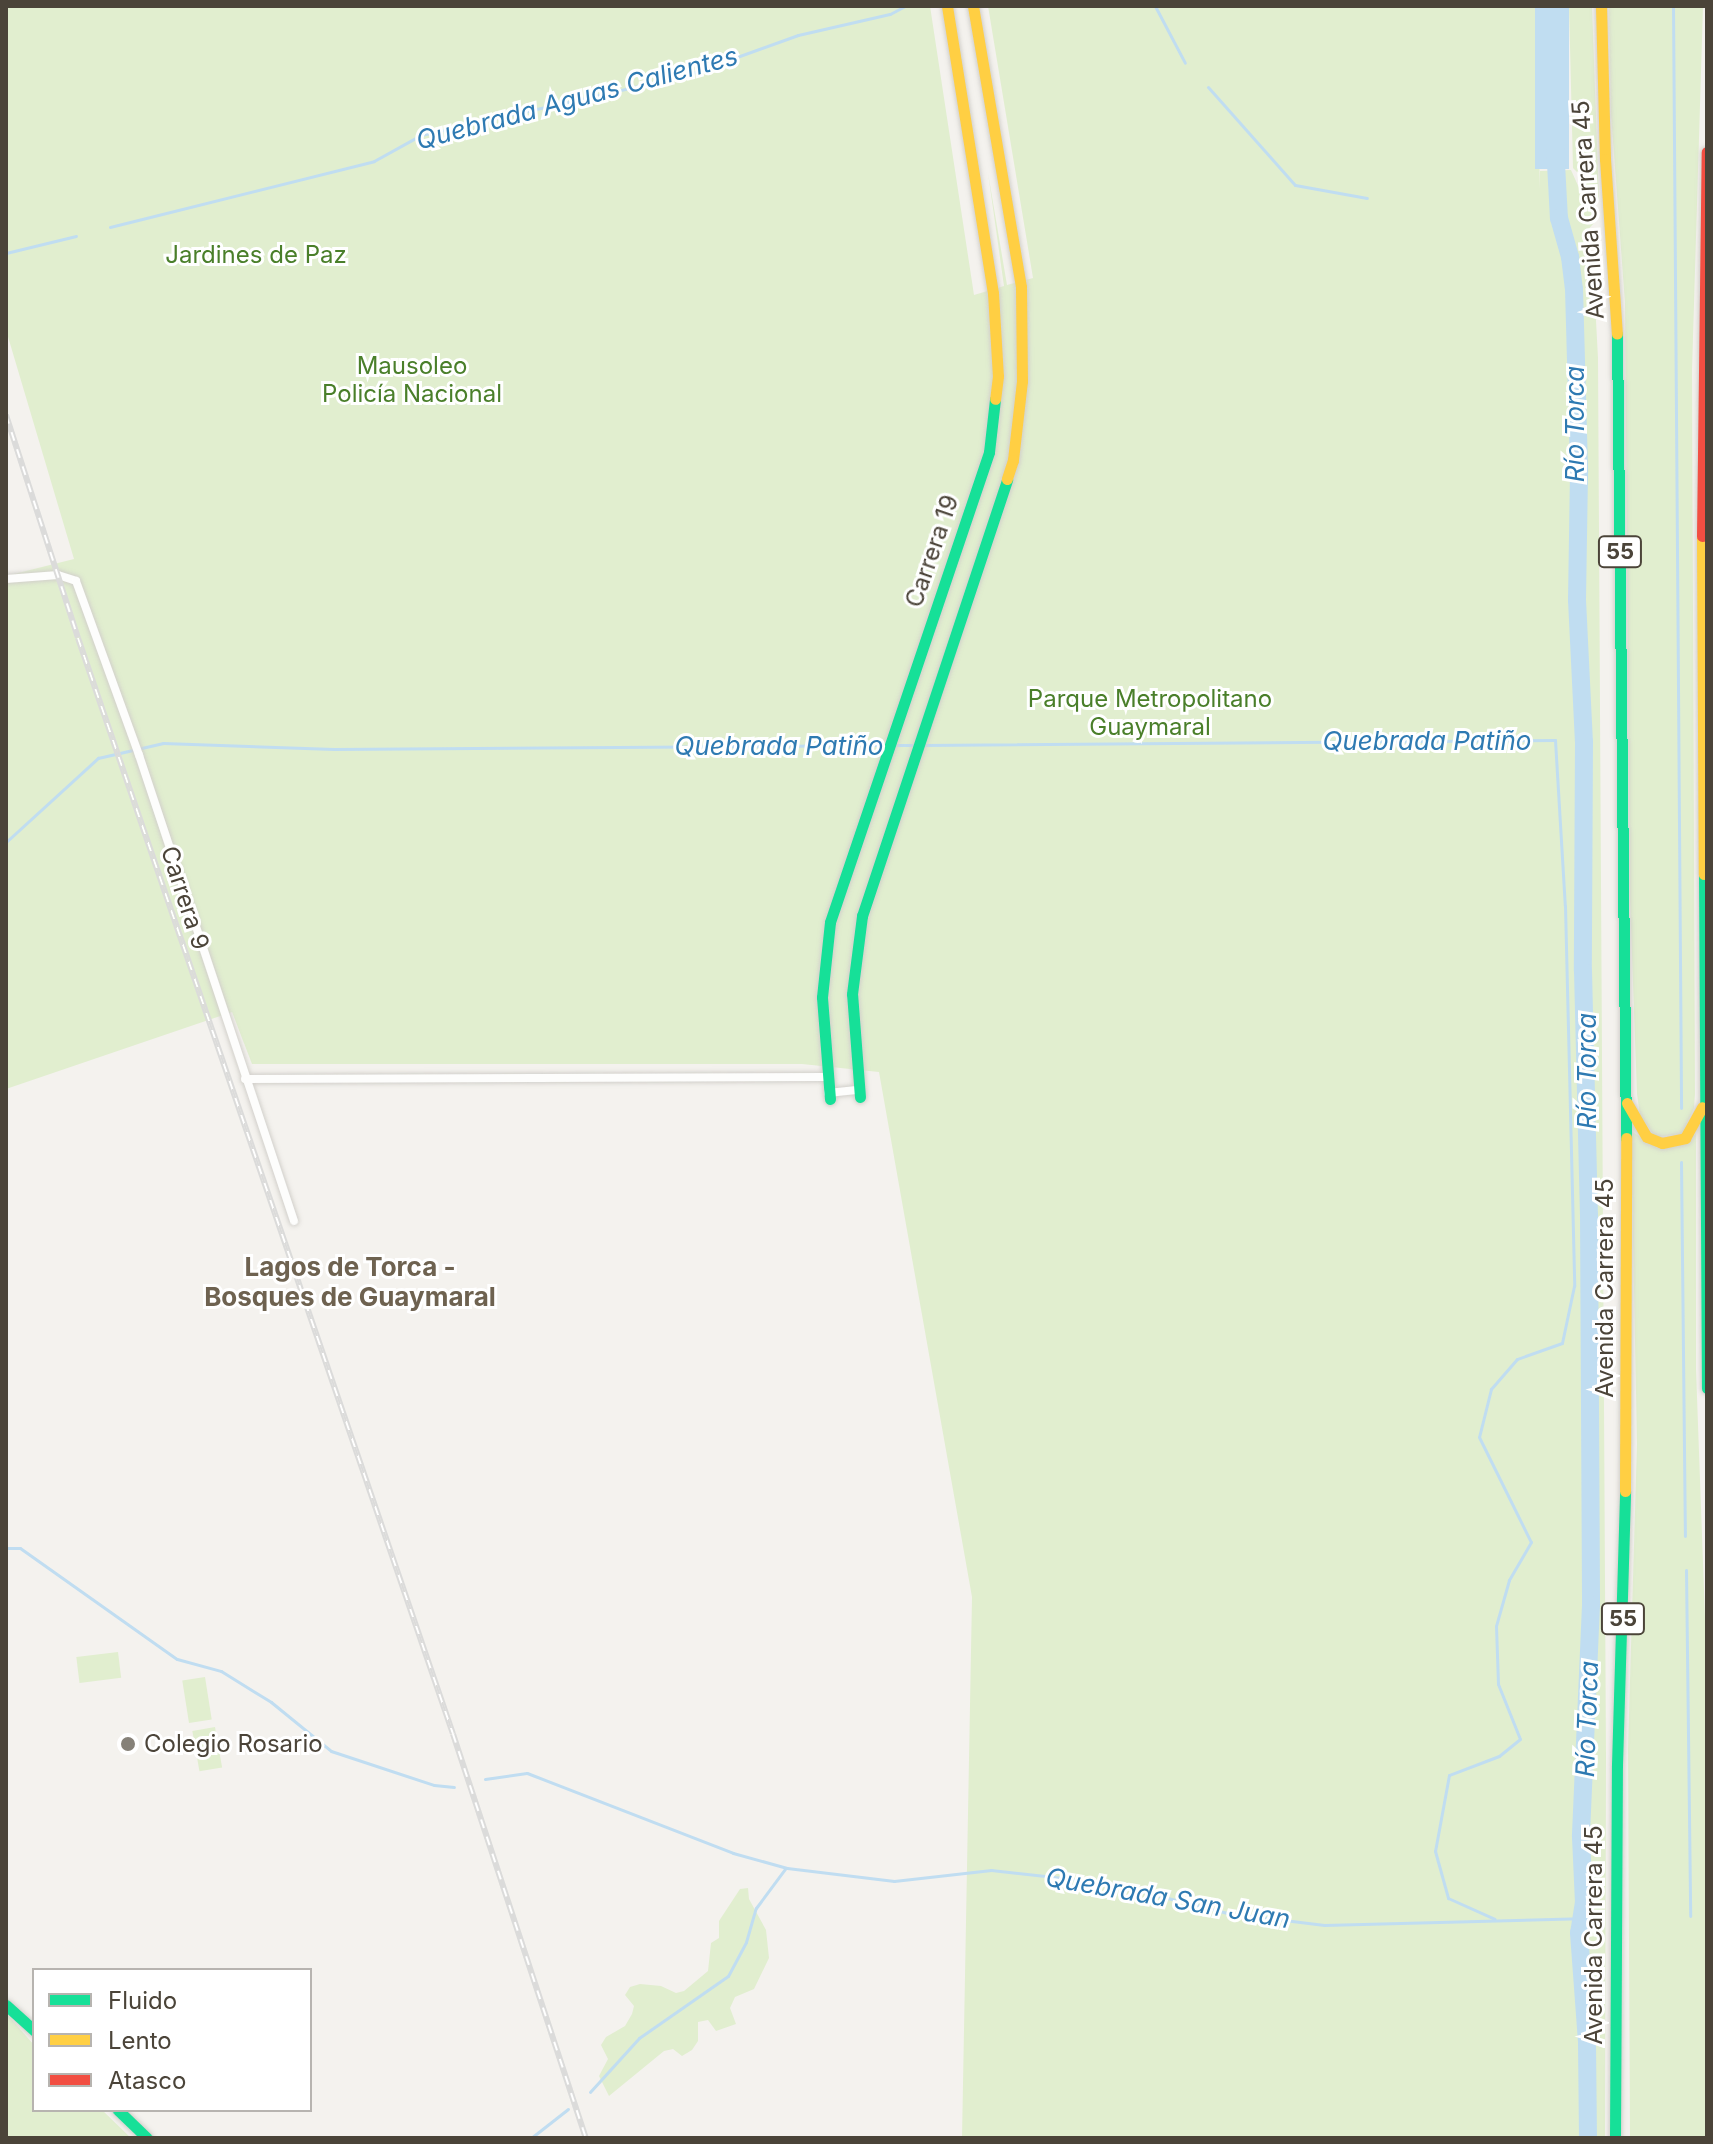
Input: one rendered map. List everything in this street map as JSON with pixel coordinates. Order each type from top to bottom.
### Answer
[{"type":"main road","name":"Carrera 19","points":[[829,1096],[822,997],[830,922],[989,452],[998,376],[993,293],[947,6]]},
{"type":"main road","name":"Carrera 19","points":[[860,1094],[852,994],[862,916],[1013,460],[1022,381],[1021,287],[973,6]]},
{"type":"main road","name":"Avenida Carrera 45","points":[[1601,6],[1605,159],[1618,343],[1628,1401],[1617,1765],[1615,2138]]},
{"type":"main road","points":[[1707,152],[1704,399],[1707,1388]]},
{"type":"main road","points":[[1625,1099],[1647,1137],[1673,1143],[1685,1138],[1694,1127],[1705,1097]]},
{"type":"main road","points":[[6,2005],[32,2028]]},
{"type":"main road","points":[[120,2112],[147,2138]]},
{"type":"street","name":"Carrera 9","points":[[6,579],[71,577],[76,581],[136,746],[294,1221]]},
{"type":"street","points":[[245,1079],[826,1077]]},
{"type":"street","points":[[829,1096],[860,1094]]},
{"type":"green space","name":"Parque Metropolitano Guaymaral","points":[[6,6],[930,6],[974,295],[1004,286],[988,173],[1007,285],[1033,278],[988,6],[1535,6],[1540,189],[1540,171],[1571,170],[1580,190],[1578,173],[1573,168],[1569,6],[1592,6],[1599,199],[1592,211],[1594,223],[1586,232],[1594,283],[1598,358],[1606,1754],[1605,2138],[962,2138],[972,1597],[879,1072],[802,1064],[252,1064],[232,1012],[6,1089],[6,576],[74,559],[6,330]]},
{"type":"green space","points":[[1609,6],[1703,6],[1692,370],[1695,1094],[1694,1108],[1682,1134],[1655,1137],[1640,1115],[1637,1094],[1630,900],[1625,303],[1611,114]]},
{"type":"green space","points":[[1631,1131],[1657,1148],[1685,1144],[1696,1133],[1696,1369],[1707,1673],[1707,2138],[1630,2138],[1628,1749],[1637,1444]]},
{"type":"green space","points":[[118,1652],[121,1678],[79,1683],[76,1657]]},
{"type":"green space","points":[[205,1677],[212,1719],[189,1723],[182,1681]]},
{"type":"green space","points":[[215,1727],[222,1767],[199,1771],[192,1731]]},
{"type":"green space","points":[[748,1888],[749,1899],[766,1930],[769,1958],[754,1989],[735,1997],[730,2008],[736,2024],[716,2031],[708,2020],[698,2022],[698,2041],[692,2050],[682,2056],[673,2049],[664,2051],[609,2096],[599,2076],[608,2059],[601,2045],[606,2037],[625,2026],[632,2014],[634,2006],[625,1995],[630,1987],[640,1984],[661,1986],[676,1993],[684,1991],[708,1971],[711,1943],[719,1938],[719,1921],[740,1889]]},
{"type":"green space","points":[[6,2013],[32,2043],[32,2112],[104,2112],[131,2138],[6,2138]]},
{"type":"water","points":[[1535,6],[1569,6],[1569,169],[1535,169]]},
{"type":"waterway","name":"Quebrada Aguas Calientes","points":[[110,227],[374,161],[421,135],[687,75],[798,35],[890,14],[905,6]]},
{"type":"waterway","name":"Quebrada Aguas Calientes","points":[[1155,6],[1185,63]]},
{"type":"waterway","points":[[1673,6],[1681,1108]]},
{"type":"waterway","name":"Quebrada Aguas Calientes","points":[[1208,87],[1295,185],[1367,198]]},
{"type":"waterway","name":"Río Torca","points":[[1555,145],[1559,218],[1570,257],[1574,289],[1579,473],[1577,600],[1584,742],[1583,971],[1589,1215],[1591,1605],[1581,1837],[1584,1902],[1579,1933],[1587,2043],[1588,2138]]},
{"type":"waterway","points":[[6,253],[76,236]]},
{"type":"waterway","name":"Quebrada Patiño","points":[[923,745],[1555,740],[1565,906],[1574,1286],[1562,1343],[1517,1359],[1491,1389],[1479,1437],[1531,1542],[1509,1580],[1496,1626],[1498,1684],[1520,1739],[1499,1756],[1449,1775],[1435,1851],[1448,1898],[1495,1919]]},
{"type":"waterway","name":"Quebrada Patiño","points":[[6,842],[98,758],[163,743],[334,749],[887,745]]},
{"type":"waterway","name":"Quebrada Patiño","points":[[895,745],[915,745]]},
{"type":"waterway","points":[[1681,1162],[1685,1536]]},
{"type":"waterway","name":"Quebrada San Juan","points":[[6,1548],[20,1548],[177,1659],[221,1671],[271,1702],[331,1751],[434,1785],[454,1787]]},
{"type":"waterway","points":[[1686,1570],[1690,1916]]},
{"type":"waterway","name":"Quebrada San Juan","points":[[485,1779],[527,1773],[733,1853],[787,1868],[894,1881],[991,1870],[1108,1883],[1227,1913],[1324,1925],[1598,1918]]},
{"type":"waterway","name":"Quebrada San Juan","points":[[590,2092],[639,2038],[728,1976],[746,1942],[756,1908],[785,1869]]},
{"type":"waterway","name":"Quebrada San Juan","points":[[531,2138],[568,2109]]},
{"type":"railway","points":[[6,415],[78,638],[453,1734],[586,2138]]},
{"type":"traffic: fast","points":[[1617,334],[1626,1138]]},
{"type":"traffic: fast","points":[[830,1099],[822,997],[830,922],[989,452],[995,399]]},
{"type":"traffic: fast","points":[[860,1097],[852,994],[862,916],[1007,479]]},
{"type":"traffic: fast","points":[[1704,874],[1707,1388]]},
{"type":"traffic: fast","points":[[1615,2138],[1617,1765],[1625,1491]]},
{"type":"traffic: fast","points":[[6,2005],[32,2028]]},
{"type":"traffic: fast","points":[[120,2112],[147,2138]]},
{"type":"traffic: slow","points":[[947,6],[993,293],[998,376],[995,399]]},
{"type":"traffic: slow","points":[[973,6],[1021,287],[1022,381],[1013,460],[1007,479]]},
{"type":"traffic: slow","points":[[1601,6],[1605,159],[1617,334]]},
{"type":"traffic: slow","points":[[1702,536],[1704,874]]},
{"type":"traffic: slow","points":[[1627,1103],[1647,1137],[1662,1143],[1685,1138],[1702,1107]]},
{"type":"traffic: slow","points":[[1625,1491],[1626,1138]]},
{"type":"traffic: jam","points":[[1702,536],[1707,152]]},
{"type":"place","name":"Colegio Rosario","points":[[128,1744]]},
{"type":"district","name":"Lagos de Torca - Bosques de Guaymaral","points":[[350,1282]]},
{"type":"park label","name":"Jardines de Paz","points":[[256,255]]},
{"type":"park label","name":"Mausoleo Policía Nacional","points":[[412,380]]}]
